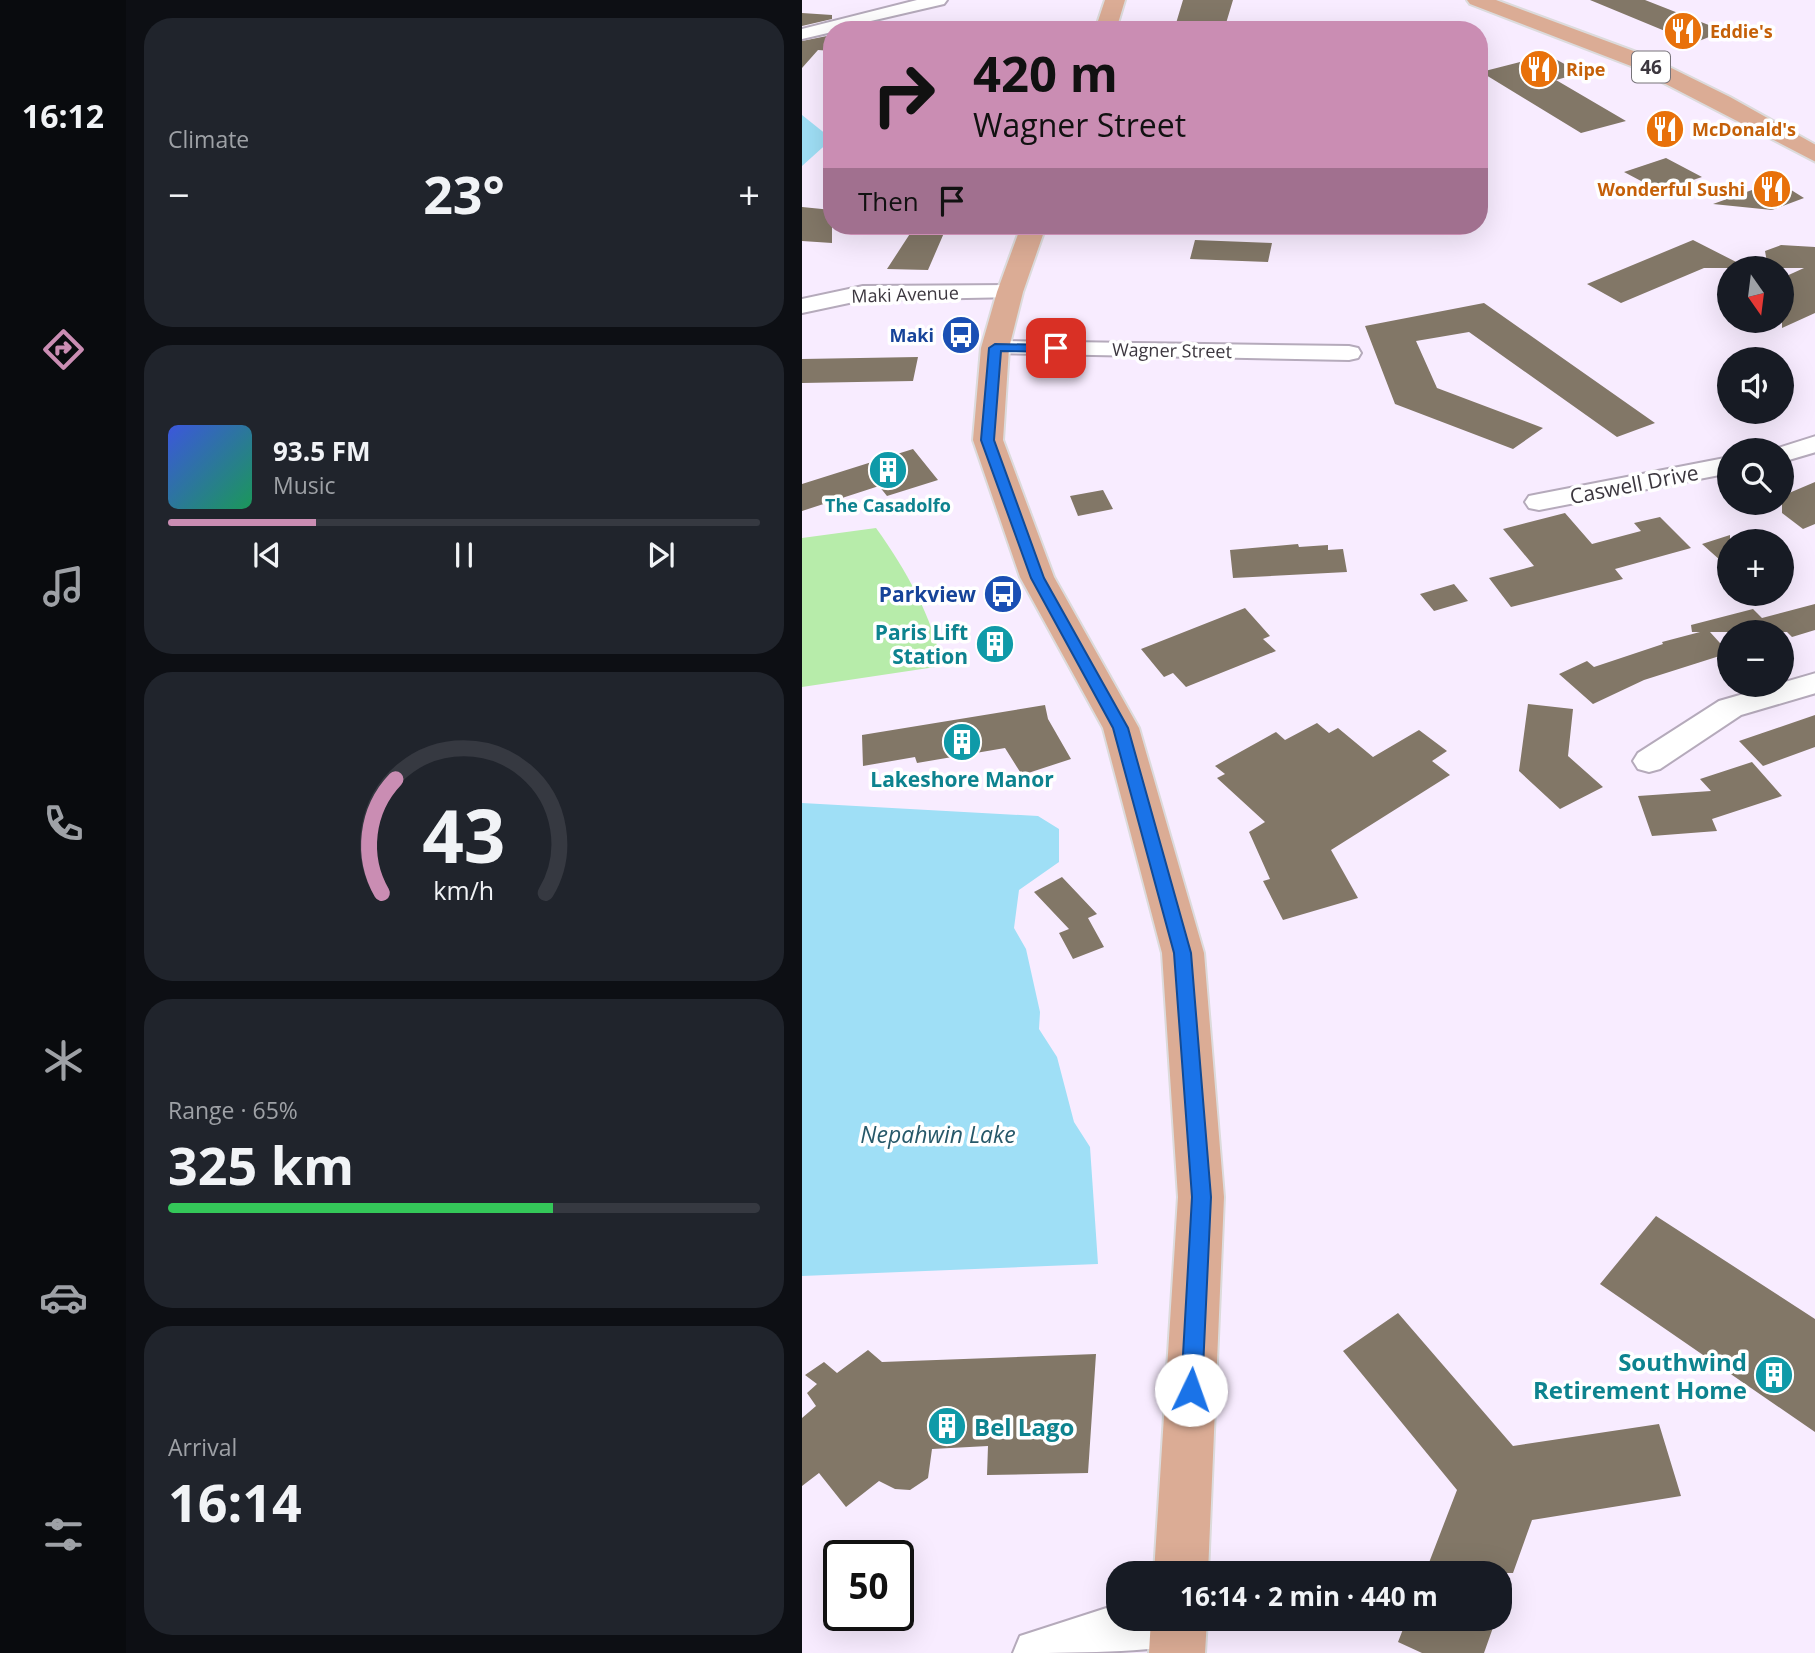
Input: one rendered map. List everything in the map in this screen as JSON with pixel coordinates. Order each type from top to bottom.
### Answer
[{"type":"main road","points":[[1108,21],[1115,0]]},
{"type":"main road","name":"46","points":[[1477,0],[1639,61],[1722,102],[1815,155]]},
{"type":"main road","points":[[1030,235],[1010,292],[995,348],[988,440],[1037,578],[1121,728],[1183,953],[1201,1197],[1182,1561]]},
{"type":"street","points":[[854,21],[938,0]]},
{"type":"street","points":[[802,34],[823,29]]},
{"type":"street","name":"Maki Avenue","points":[[802,306],[863,293],[1010,292]]},
{"type":"street","name":"Wagner Street","points":[[995,348],[1349,353]]},
{"type":"street","points":[[1794,450],[1815,444]]},
{"type":"street","name":"Caswell Drive","points":[[1539,502],[1717,468]]},
{"type":"street","points":[[1649,761],[1730,708],[1815,683]]},
{"type":"street","points":[[1037,1653],[1110,1631]]},
{"type":"green space","points":[[876,528],[925,612],[942,666],[802,687],[802,538]]},
{"type":"water","points":[[802,115],[823,132],[823,147],[802,166]]},
{"type":"water","name":"Nepahwin Lake","points":[[802,803],[1038,816],[1059,829],[1059,862],[1019,890],[1014,928],[1026,949],[1040,1012],[1039,1029],[1057,1057],[1074,1122],[1090,1147],[1098,1264],[802,1276]]},
{"type":"building","points":[[1183,0],[1233,0],[1227,21],[1177,21]]},
{"type":"building","points":[[1590,0],[1645,0],[1724,31],[1694,43]]},
{"type":"building","points":[[802,13],[832,15],[832,19],[802,26]]},
{"type":"building","points":[[823,37],[823,50],[818,50],[802,68],[802,41]]},
{"type":"building","points":[[1548,55],[1581,73],[1556,80],[1626,121],[1581,133],[1488,76],[1488,70]]},
{"type":"building","points":[[1666,158],[1702,177],[1660,191],[1624,172]]},
{"type":"building","name":"Wonderful Sushi","points":[[1777,181],[1804,198],[1772,210],[1713,204]]},
{"type":"building","points":[[802,207],[823,209],[823,235],[832,235],[832,243],[802,241]]},
{"type":"building","points":[[909,235],[943,235],[928,270],[887,269]]},
{"type":"building","points":[[1195,240],[1272,243],[1268,262],[1190,259]]},
{"type":"building","points":[[1693,240],[1724,256],[1717,256],[1717,268],[1704,268],[1621,303],[1587,284]]},
{"type":"building","points":[[1781,245],[1815,247],[1815,313],[1794,323],[1794,273],[1804,268],[1794,268],[1794,256],[1766,256],[1765,251]]},
{"type":"building","points":[[1484,303],[1655,423],[1617,437],[1469,332],[1416,341],[1437,388],[1543,428],[1513,449],[1395,404],[1365,326]]},
{"type":"building","points":[[918,357],[913,381],[802,383],[802,359]]},
{"type":"building","name":"The Casadolfo","points":[[913,449],[938,480],[887,496],[879,486],[802,511],[802,484]]},
{"type":"building","points":[[1815,482],[1815,524],[1803,529],[1785,515],[1794,515],[1794,491]]},
{"type":"building","points":[[1103,490],[1113,509],[1078,516],[1070,496]]},
{"type":"building","points":[[1565,513],[1592,544],[1641,531],[1634,523],[1660,517],[1691,548],[1615,569],[1623,579],[1511,607],[1489,578],[1534,566],[1503,529]]},
{"type":"building","points":[[1717,539],[1717,557],[1702,544]]},
{"type":"building","points":[[1298,544],[1299,547],[1328,545],[1328,550],[1343,549],[1347,572],[1233,578],[1230,550]]},
{"type":"building","points":[[1454,584],[1468,601],[1434,611],[1420,594]]},
{"type":"building","points":[[1815,604],[1815,630],[1794,636],[1794,620],[1717,620],[1717,632],[1710,632],[1717,640],[1717,657],[1644,680],[1593,704],[1559,674],[1587,661],[1594,667],[1663,644],[1662,642],[1700,632],[1692,632],[1691,625],[1753,609],[1762,618]]},
{"type":"building","points":[[1245,608],[1270,636],[1263,639],[1276,651],[1186,687],[1173,673],[1164,677],[1141,649]]},
{"type":"building","points":[[1528,704],[1573,709],[1568,756],[1603,787],[1560,809],[1519,771]]},
{"type":"building","name":"Lakeshore Manor","points":[[1045,705],[1048,719],[1071,759],[1022,775],[1005,748],[917,763],[915,757],[863,766],[862,735]]},
{"type":"building","points":[[1815,715],[1815,747],[1763,766],[1739,741]]},
{"type":"building","points":[[1317,723],[1329,733],[1338,728],[1373,757],[1419,730],[1447,751],[1432,761],[1450,775],[1331,850],[1358,898],[1283,920],[1263,881],[1270,879],[1249,832],[1265,822],[1217,778],[1225,774],[1215,766],[1276,732],[1285,740]]},
{"type":"building","points":[[1752,762],[1782,796],[1712,819],[1717,831],[1652,836],[1638,796],[1711,791],[1700,779]]},
{"type":"building","points":[[1062,877],[1097,914],[1088,918],[1104,947],[1073,959],[1059,933],[1069,929],[1034,892]]},
{"type":"building","name":"Southwind Retirement Home","points":[[1656,1216],[1815,1319],[1815,1432],[1600,1284]]},
{"type":"building","points":[[1398,1313],[1513,1446],[1659,1424],[1681,1496],[1532,1520],[1513,1573],[1512,1561],[1430,1561],[1457,1490],[1343,1351]]},
{"type":"building","name":"Bel Lago","points":[[868,1350],[882,1362],[1096,1354],[1088,1473],[987,1475],[988,1446],[932,1449],[928,1478],[910,1490],[895,1489],[879,1481],[846,1507],[819,1473],[802,1486],[802,1418],[816,1406],[807,1393],[817,1384],[805,1375],[824,1362],[837,1373]]},
{"type":"building","points":[[1402,1631],[1492,1631],[1484,1653],[1422,1653],[1398,1642]]},
{"type":"place","name":"Eddie's","points":[[1683,31]]},
{"type":"place","name":"Ripe","points":[[1539,69]]},
{"type":"place","name":"McDonald's","points":[[1665,129]]},
{"type":"place","name":"Wonderful Sushi","points":[[1772,189]]},
{"type":"place","name":"Maki","points":[[961,335]]},
{"type":"place","name":"The Casadolfo","points":[[888,470]]},
{"type":"place","name":"Parkview","points":[[1003,594]]},
{"type":"place","name":"Paris Lift Station","points":[[995,644]]},
{"type":"place","name":"Lakeshore Manor","points":[[962,742]]},
{"type":"place","name":"Southwind Retirement Home","points":[[1774,1375]]},
{"type":"place","name":"Bel Lago","points":[[947,1426]]},
{"type":"route","points":[[1056,348],[995,348],[988,440],[1037,578],[1121,728],[1183,953],[1201,1197],[1191,1390]]}]
